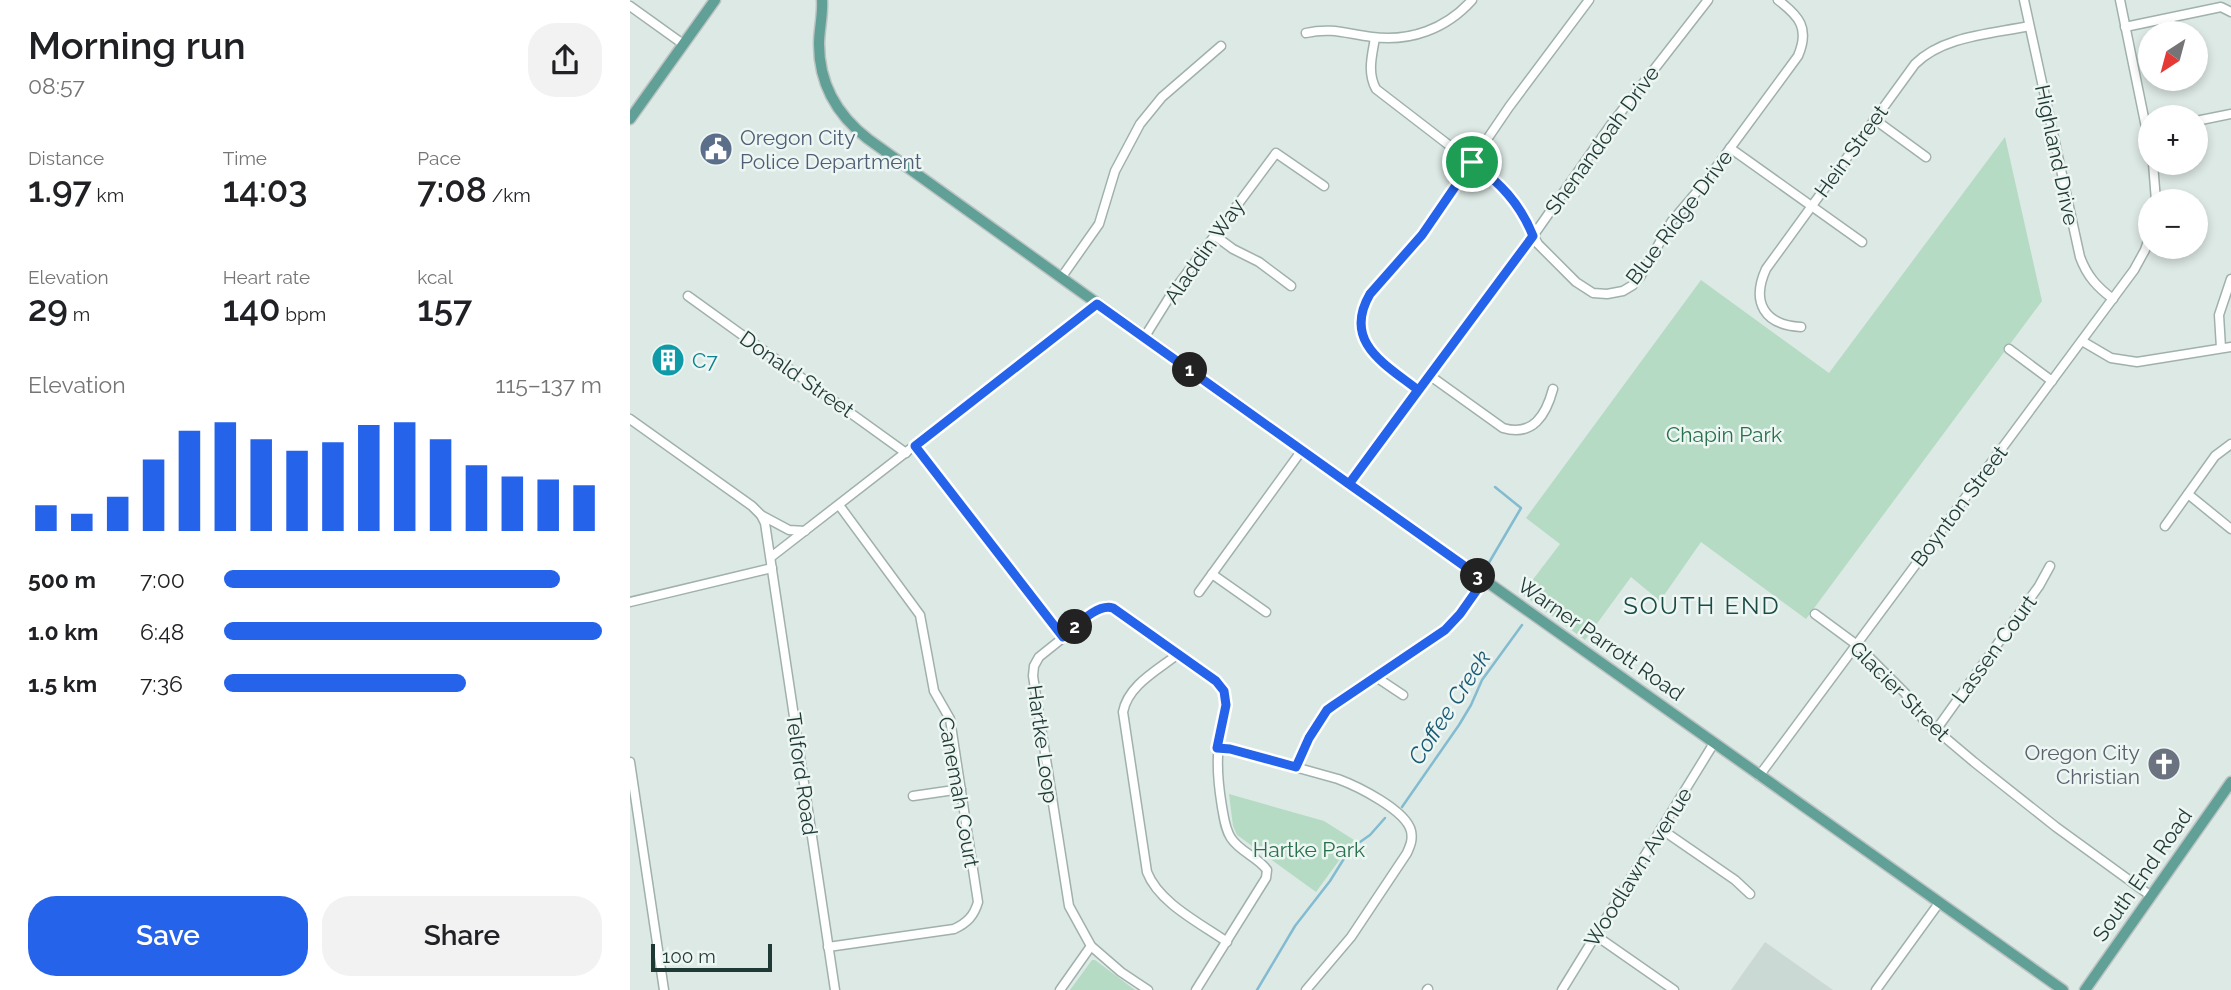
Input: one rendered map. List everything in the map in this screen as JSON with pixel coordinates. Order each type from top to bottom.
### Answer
[{"type":"main road","points":[[630,119],[715,0]]},
{"type":"main road","name":"Warner Parrott Road","points":[[822,0],[819,47],[821,68],[832,99],[850,124],[879,149],[2063,990]]},
{"type":"main road","name":"South End Road","points":[[2085,990],[2231,782]]},
{"type":"street","points":[[1306,33],[1322,29],[1390,38],[1424,33],[1453,18],[1472,0]]},
{"type":"street","points":[[1418,390],[1370,350],[1362,331],[1362,311],[1370,294],[1422,235],[1548,53],[1589,0]]},
{"type":"street","name":"Shenandoah Drive","points":[[1349,484],[1533,236],[1610,126],[1708,0]]},
{"type":"street","name":"Blue Ridge Drive","points":[[1375,37],[1370,71],[1376,89],[1494,178],[1524,215],[1533,236],[1584,288],[1592,293],[1607,294],[1623,291],[1640,277],[1672,221],[1798,56],[1802,47],[1803,31],[1798,18],[1777,0]]},
{"type":"street","name":"Highland Drive","points":[[2024,0],[2080,257],[2087,274],[2113,299]]},
{"type":"street","points":[[2120,0],[2143,105]]},
{"type":"street","points":[[2125,27],[2221,3],[2231,12]]},
{"type":"street","points":[[630,6],[683,44]]},
{"type":"street","name":"Hein Street","points":[[1801,327],[1788,326],[1765,312],[1759,292],[1766,269],[1915,64],[1934,48],[2029,26]]},
{"type":"street","points":[[1061,278],[1099,224],[1115,171],[1140,124],[1162,97],[1221,46]]},
{"type":"street","points":[[2208,119],[2231,114]]},
{"type":"street","points":[[1874,119],[1926,157]]},
{"type":"street","points":[[1730,148],[1862,242]]},
{"type":"street","name":"Aladdin Way","points":[[1144,338],[1172,293],[1276,153],[1324,186]]},
{"type":"street","points":[[1214,235],[1233,249],[1259,262],[1291,286]]},
{"type":"street","name":"Boynton Street","points":[[1759,776],[2141,259]]},
{"type":"street","points":[[2221,348],[2218,315],[2231,279]]},
{"type":"street","name":"Donald Street","points":[[688,296],[906,453]]},
{"type":"street","points":[[771,557],[1097,304]]},
{"type":"street","points":[[2082,341],[2111,358],[2137,362],[2231,347]]},
{"type":"street","points":[[2009,349],[2052,381]]},
{"type":"street","points":[[1429,375],[1503,428],[1512,431],[1521,431],[1534,425],[1549,404],[1553,389]]},
{"type":"street","points":[[630,419],[761,515],[789,530],[805,531]]},
{"type":"street","points":[[2165,526],[2216,456],[2231,444]]},
{"type":"street","points":[[915,446],[1063,637]]},
{"type":"street","points":[[1199,593],[1302,450]]},
{"type":"street","points":[[2188,494],[2231,529]]},
{"type":"street","name":"Canemah Court","points":[[828,947],[954,929],[971,919],[978,902],[950,719],[934,691],[920,615],[839,505]]},
{"type":"street","name":"Telford Road","points":[[761,515],[771,557],[835,990]]},
{"type":"street","name":"Lassen Court","points":[[1936,730],[2039,586],[2050,566]]},
{"type":"street","points":[[630,602],[772,568]]},
{"type":"street","points":[[1212,574],[1266,612]]},
{"type":"street","points":[[1296,767],[1309,738],[1327,710],[1445,630],[1484,580]]},
{"type":"street","name":"Hartke Loop","points":[[1148,990],[1121,972],[1091,946],[1075,919],[1065,892],[1033,676],[1035,661],[1099,609],[1107,606],[1216,681],[1224,691],[1226,705],[1217,748],[1218,779],[1226,829],[1236,844],[1267,870],[1266,878],[1196,990]]},
{"type":"street","name":"Glacier Street","points":[[1815,614],[1857,645],[1905,693],[1923,719],[1936,730],[2056,827],[2151,896]]},
{"type":"street","points":[[1178,654],[1133,690],[1123,712],[1147,873],[1157,891],[1167,900],[1227,942]]},
{"type":"street","points":[[1376,677],[1403,695]]},
{"type":"street","name":"Woodlawn Avenue","points":[[1562,990],[1714,743]]},
{"type":"street","points":[[1217,748],[1230,749],[1338,779],[1371,795],[1409,825],[1412,840],[1407,853],[1351,937],[1306,990]]},
{"type":"street","points":[[630,762],[664,990]]},
{"type":"street","points":[[913,796],[961,789]]},
{"type":"street","points":[[1661,829],[1735,880],[1750,894]]},
{"type":"street","points":[[1876,990],[1939,903]]},
{"type":"street","points":[[1595,935],[1674,990]]},
{"type":"street","points":[[1060,990],[1091,946]]},
{"type":"shaded area","points":[[1765,942],[1833,990],[1731,990]]},
{"type":"green space","name":"Chapin Park","points":[[2005,137],[2042,301],[1806,619],[1701,542],[1660,601],[1631,577],[1585,640],[1522,594],[1560,544],[1526,518],[1701,280],[1829,373]]},
{"type":"green space","name":"Hartke Park","points":[[1229,794],[1324,821],[1354,840],[1316,892],[1237,835],[1233,826]]},
{"type":"green space","points":[[1092,960],[1095,960],[1135,990],[1070,990]]},
{"type":"waterway","name":"Coffee Creek","points":[[1487,566],[1521,508],[1495,487]]},
{"type":"waterway","name":"Coffee Creek","points":[[1402,807],[1459,725],[1482,680],[1522,625]]},
{"type":"waterway","name":"Coffee Creek","points":[[1360,842],[1385,818]]},
{"type":"waterway","name":"Coffee Creek","points":[[1257,990],[1295,926],[1345,857]]},
{"type":"place","name":"Oregon City Police Department","points":[[716,149]]},
{"type":"place","name":"C7","points":[[668,360]]},
{"type":"place","name":"Oregon City Christian","points":[[2164,764]]},
{"type":"district","name":"SOUTH END","points":[[1702,605]]},
{"type":"route","points":[[1472,162],[1422,235],[1365,303],[1362,311],[1362,331],[1370,350],[1418,390],[1384,437],[1349,484],[1484,580],[1445,630],[1327,710],[1301,752],[1296,767],[1217,748],[1226,698],[1216,681],[1107,606],[1099,609],[1063,637],[915,446],[1097,304],[1349,484],[1418,390],[1533,236],[1524,215],[1510,195],[1494,178],[1472,162]]}]
